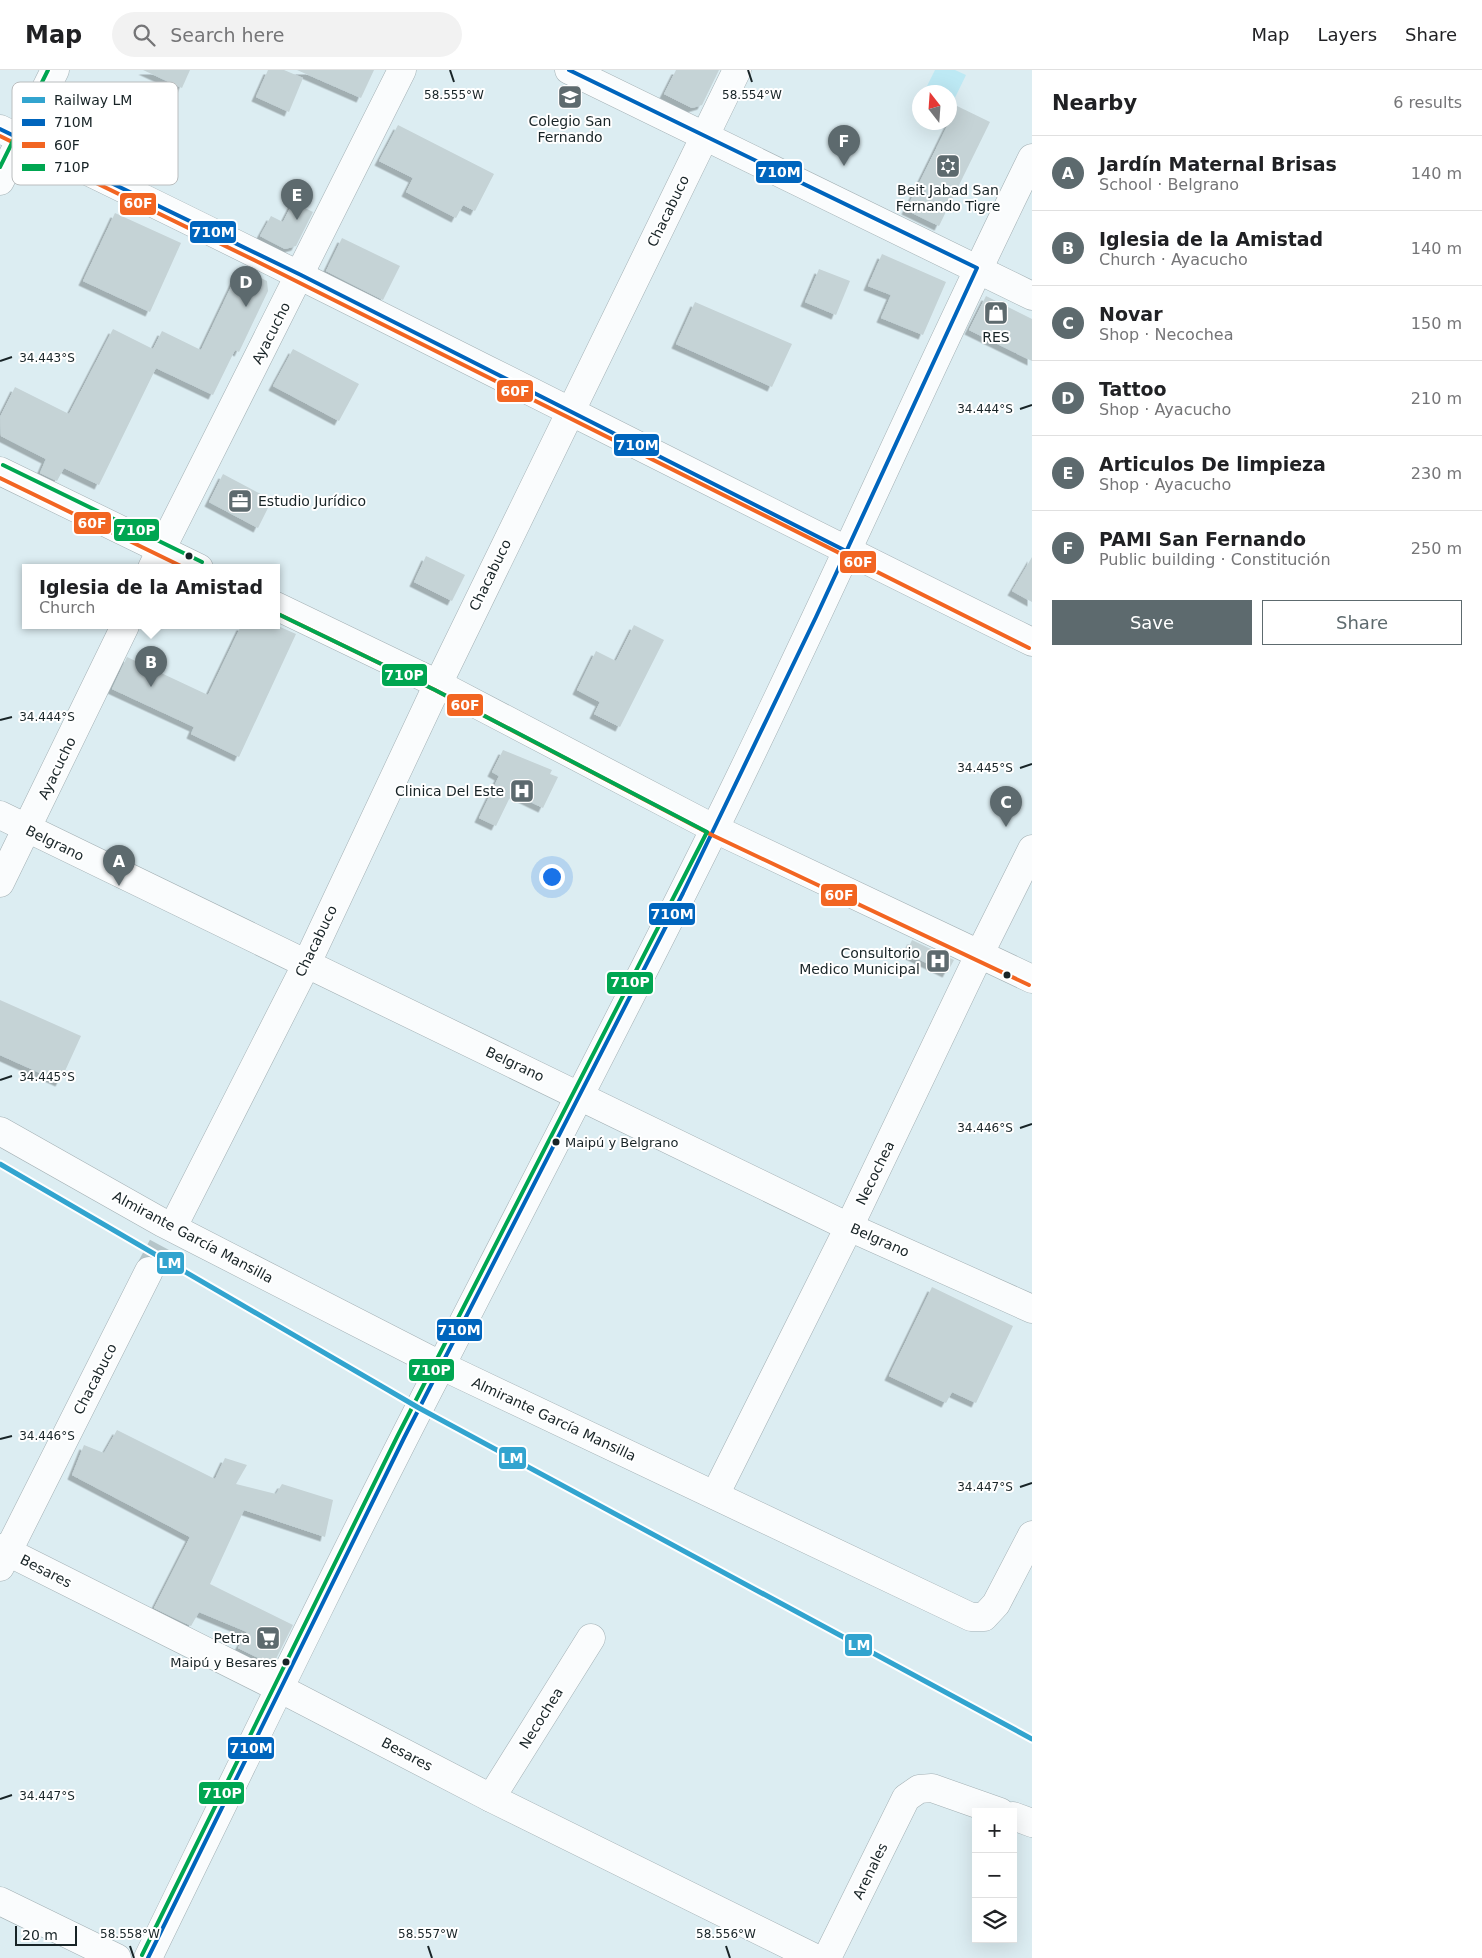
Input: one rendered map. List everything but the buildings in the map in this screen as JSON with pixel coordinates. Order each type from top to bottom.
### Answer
[{"type":"street","points":[[47,82],[55,70]]},
{"type":"street","name":"Ayacucho","points":[[157,559],[301,275],[402,70]]},
{"type":"street","points":[[569,70],[1032,296]]},
{"type":"street","name":"Chacabuco","points":[[170,1220],[212,1122],[246,1082],[306,964],[438,684],[737,70]]},
{"type":"street","points":[[0,182],[11,134]]},
{"type":"street","points":[[148,1958],[279,1688],[440,1366],[580,1096],[715,829],[848,552],[977,268],[1032,158]]},
{"type":"street","points":[[116,185],[301,275],[571,410],[848,552],[1032,642]]},
{"type":"street","points":[[0,470],[157,559],[180,564]]},
{"type":"street","points":[[280,608],[438,684],[715,829],[1032,979]]},
{"type":"street","name":"Ayacucho","points":[[0,883],[124,629]]},
{"type":"street","name":"Belgrano","points":[[0,815],[27,830],[849,1226],[1032,1309]]},
{"type":"street","name":"Necochea","points":[[715,1495],[849,1226],[1032,849]]},
{"type":"street","name":"Almirante García Mansilla","points":[[0,1131],[170,1220],[440,1366],[971,1617],[984,1617],[996,1604],[1031,1539]]},
{"type":"street","name":"Chacabuco","points":[[2,1555],[149,1272]]},
{"type":"street","name":"Besares","points":[[2,1555],[279,1688],[491,1798],[815,1958]]},
{"type":"street","name":"Necochea","points":[[491,1798],[591,1638]]},
{"type":"street","name":"Arenales","points":[[828,1958],[906,1798],[919,1789],[932,1788],[989,1808]]},
{"type":"street","points":[[1017,1817],[1032,1823]]},
{"type":"street","points":[[0,1901],[117,1958]]},
{"type":"shaded area","points":[[935,70],[955,70],[966,75],[957,94],[957,85],[928,85]]},
{"type":"tunnel","points":[[149,1271],[178,1217]]},
{"type":"rail line","name":"LM","points":[[0,1164],[419,1408],[1032,1739]]},
{"type":"transit line","name":"710P","points":[[42,82],[48,70]]},
{"type":"transit line","name":"710M","points":[[148,1958],[404,1438],[683,893],[816,617],[977,268],[569,70]]},
{"type":"transit line","name":"710M","points":[[0,129],[12,135]]},
{"type":"transit line","name":"60F","points":[[0,136],[12,142]]},
{"type":"transit line","name":"710P","points":[[0,167],[12,143]]},
{"type":"transit line","name":"60F","points":[[100,185],[1029,648]]},
{"type":"transit line","name":"710M","points":[[115,185],[301,275],[848,552]]},
{"type":"transit line","name":"710P","points":[[3,465],[202,562]]},
{"type":"transit line","name":"60F","points":[[0,478],[177,564]]},
{"type":"transit line","name":"60F","points":[[280,615],[435,690],[712,835],[1029,985]]},
{"type":"transit line","name":"710P","points":[[142,1955],[397,1437],[707,832],[435,690],[280,615]]},
{"type":"place","name":"Colegio San Fernando","points":[[570,97]]},
{"type":"place","name":"PAMI San Fernando","points":[[844,166]]},
{"type":"place","name":"Beit Jabad San Fernando Tigre","points":[[948,166]]},
{"type":"place","name":"Articulos De limpieza","points":[[297,220]]},
{"type":"place","name":"Tattoo","points":[[246,307]]},
{"type":"place","name":"RES","points":[[996,313]]},
{"type":"place","name":"Estudio Jurídico","points":[[240,501]]},
{"type":"place","name":"Iglesia de la Amistad","points":[[151,687]]},
{"type":"place","name":"Clinica Del Este","points":[[522,791]]},
{"type":"place","name":"Novar","points":[[1006,827]]},
{"type":"place","name":"Jardín Maternal Brisas","points":[[119,886]]},
{"type":"place","name":"Consultorio Medico Municipal","points":[[938,961]]},
{"type":"place","name":"Maipú y Belgrano","points":[[556,1142]]},
{"type":"place","name":"Petra","points":[[268,1638]]},
{"type":"place","name":"Maipú y Besares","points":[[286,1662]]}]
